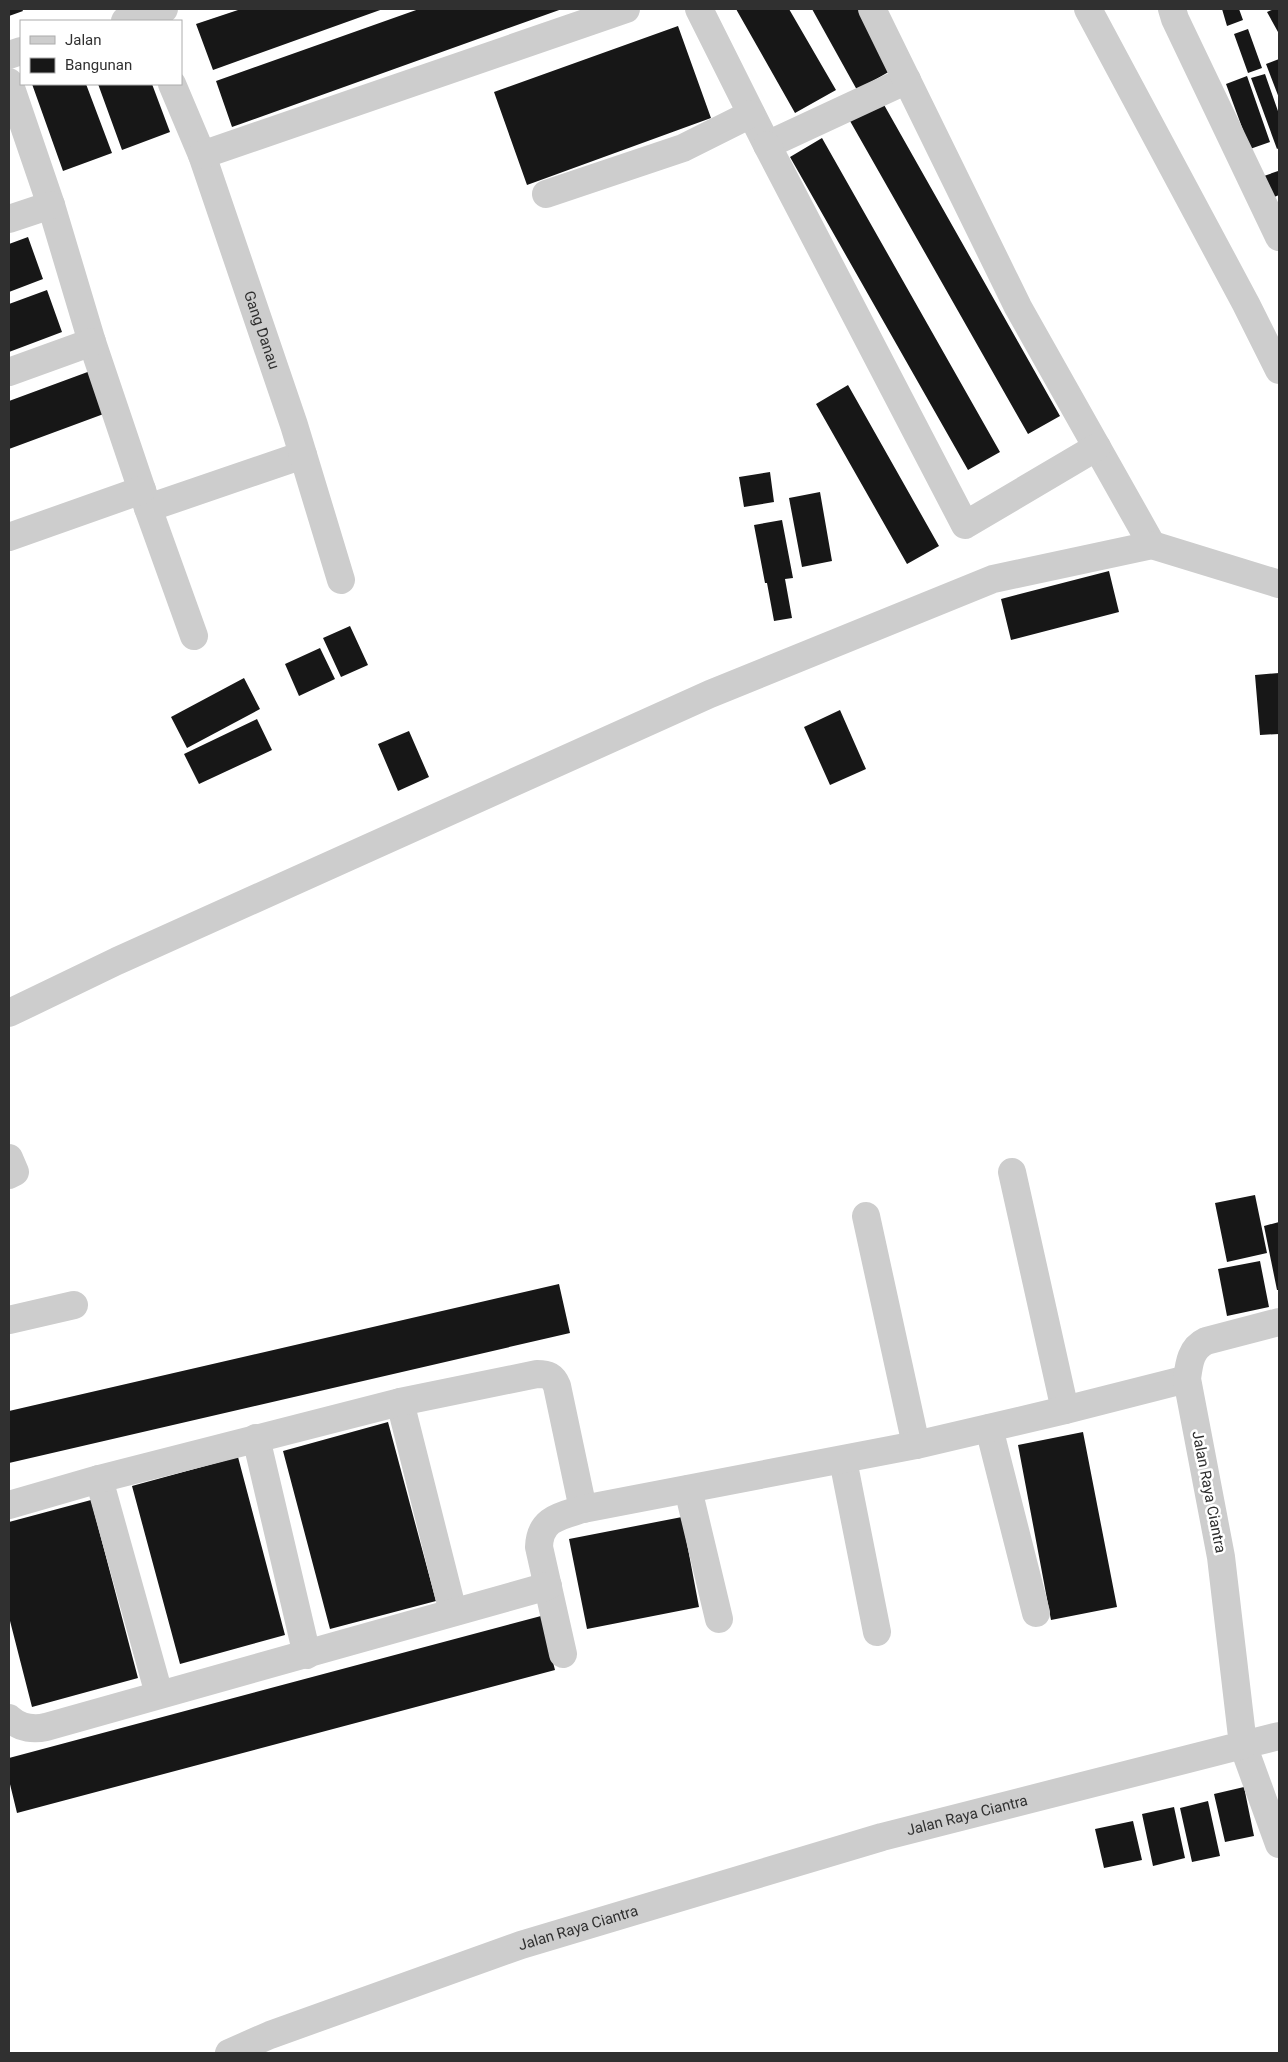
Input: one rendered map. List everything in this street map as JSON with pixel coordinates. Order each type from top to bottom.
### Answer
[{"type":"street","points":[[202,155],[626,9]]},
{"type":"street","points":[[699,9],[751,114],[965,525],[1097,447]]},
{"type":"street","points":[[872,9],[1018,307],[1152,545]]},
{"type":"street","points":[[1088,9],[1242,296],[1279,370]]},
{"type":"street","points":[[1172,9],[1175,19],[1279,237]]},
{"type":"street","points":[[767,145],[907,80]]},
{"type":"street","points":[[9,82],[51,205],[92,342],[194,636]]},
{"type":"street","name":"Gang Danau","points":[[172,85],[202,155],[304,455],[341,580]]},
{"type":"street","points":[[546,194],[683,148],[751,114]]},
{"type":"street","points":[[9,219],[51,205]]},
{"type":"street","points":[[9,372],[92,342]]},
{"type":"street","points":[[9,537],[304,455]]},
{"type":"street","points":[[9,1013],[117,961],[710,694],[993,579],[1152,545],[1279,584]]},
{"type":"street","points":[[9,1158],[15,1172],[9,1175]]},
{"type":"street","points":[[1012,1172],[1065,1410]]},
{"type":"street","points":[[866,1216],[916,1445]]},
{"type":"street","points":[[9,1320],[74,1305]]},
{"type":"street","name":"Jalan Raya Ciantra","points":[[229,2053],[279,2032],[521,1944],[752,1878],[882,1838],[1243,1745],[1221,1556],[1187,1379],[1190,1359],[1199,1344],[1279,1322]]},
{"type":"street","points":[[9,1505],[99,1479],[400,1402],[537,1374],[552,1377],[558,1386],[583,1509]]},
{"type":"street","points":[[563,1654],[539,1547],[543,1529],[554,1518],[583,1509],[916,1445],[1187,1379]]},
{"type":"street","points":[[400,1402],[453,1612]]},
{"type":"street","points":[[989,1428],[1036,1613]]},
{"type":"street","points":[[256,1438],[307,1655]]},
{"type":"street","points":[[843,1460],[877,1632]]},
{"type":"street","points":[[99,1479],[159,1694]]},
{"type":"street","points":[[688,1489],[719,1619]]},
{"type":"street","points":[[9,1718],[25,1728],[35,1729],[307,1655],[548,1586]]},
{"type":"street","points":[[1279,1736],[1243,1745],[1279,1844]]},
{"type":"building","points":[[9,9],[22,9],[23,11],[9,16]]},
{"type":"building","points":[[241,9],[383,9],[213,70],[196,24]]},
{"type":"building","points":[[419,9],[562,9],[232,127],[216,81]]},
{"type":"building","points":[[736,9],[789,9],[836,90],[795,113]]},
{"type":"building","points":[[812,9],[858,9],[892,70],[857,90]]},
{"type":"building","points":[[1222,9],[1239,9],[1243,20],[1227,26]]},
{"type":"building","points":[[1279,9],[1278,32],[1267,12]]},
{"type":"building","points":[[678,26],[711,118],[527,185],[494,92]]},
{"type":"building","points":[[1248,29],[1262,68],[1248,73],[1234,34]]},
{"type":"building","points":[[1279,59],[1279,98],[1266,64]]},
{"type":"building","points":[[1265,74],[1279,114],[1279,148],[1277,149],[1251,78]]},
{"type":"building","points":[[1247,76],[1270,142],[1250,149],[1226,84]]},
{"type":"building","points":[[32,85],[86,85],[112,153],[63,171]]},
{"type":"building","points":[[98,85],[152,85],[170,132],[122,150]]},
{"type":"building","points":[[883,103],[1060,416],[1028,434],[850,121]]},
{"type":"building","points":[[822,138],[1000,452],[968,470],[790,157]]},
{"type":"building","points":[[1278,171],[1279,195],[1272,198],[1264,176]]},
{"type":"building","points":[[28,237],[43,279],[9,292],[9,244]]},
{"type":"building","points":[[47,290],[62,332],[9,352],[9,304]]},
{"type":"building","points":[[93,370],[109,412],[9,449],[9,401]]},
{"type":"building","points":[[848,385],[939,546],[907,564],[816,404]]},
{"type":"building","points":[[770,472],[774,502],[744,507],[739,477]]},
{"type":"building","points":[[820,492],[832,561],[802,567],[789,498]]},
{"type":"building","points":[[782,520],[793,578],[785,579],[792,618],[774,621],[754,525]]},
{"type":"building","points":[[1109,571],[1119,612],[1011,640],[1001,599]]},
{"type":"building","points":[[350,626],[368,665],[341,677],[323,638]]},
{"type":"building","points":[[320,648],[335,679],[299,696],[285,664]]},
{"type":"building","points":[[1279,673],[1279,734],[1260,735],[1255,675]]},
{"type":"building","points":[[244,678],[260,709],[187,748],[171,717]]},
{"type":"building","points":[[840,710],[866,769],[830,785],[804,727]]},
{"type":"building","points":[[257,719],[272,750],[199,784],[184,754]]},
{"type":"building","points":[[409,731],[429,777],[398,791],[378,744]]},
{"type":"building","points":[[1255,1195],[1267,1253],[1227,1262],[1215,1203]]},
{"type":"building","points":[[1279,1222],[1279,1290],[1277,1290],[1264,1226]]},
{"type":"building","points":[[1260,1261],[1269,1307],[1227,1316],[1218,1269]]},
{"type":"building","points":[[559,1284],[570,1333],[9,1463],[9,1411]]},
{"type":"building","points":[[388,1422],[436,1601],[330,1629],[283,1451]]},
{"type":"building","points":[[1083,1432],[1117,1607],[1051,1620],[1018,1445]]},
{"type":"building","points":[[238,1457],[285,1635],[180,1664],[132,1486]]},
{"type":"building","points":[[91,1500],[138,1678],[32,1707],[9,1617],[9,1522]]},
{"type":"building","points":[[682,1517],[699,1607],[587,1629],[569,1539]]},
{"type":"building","points":[[541,1616],[555,1670],[17,1813],[9,1780],[9,1758]]},
{"type":"building","points":[[1244,1787],[1254,1836],[1225,1842],[1214,1794]]},
{"type":"building","points":[[1208,1801],[1220,1856],[1192,1862],[1180,1808]]},
{"type":"building","points":[[1174,1807],[1185,1858],[1153,1866],[1142,1814]]},
{"type":"building","points":[[1133,1821],[1142,1860],[1104,1868],[1095,1829]]}]
